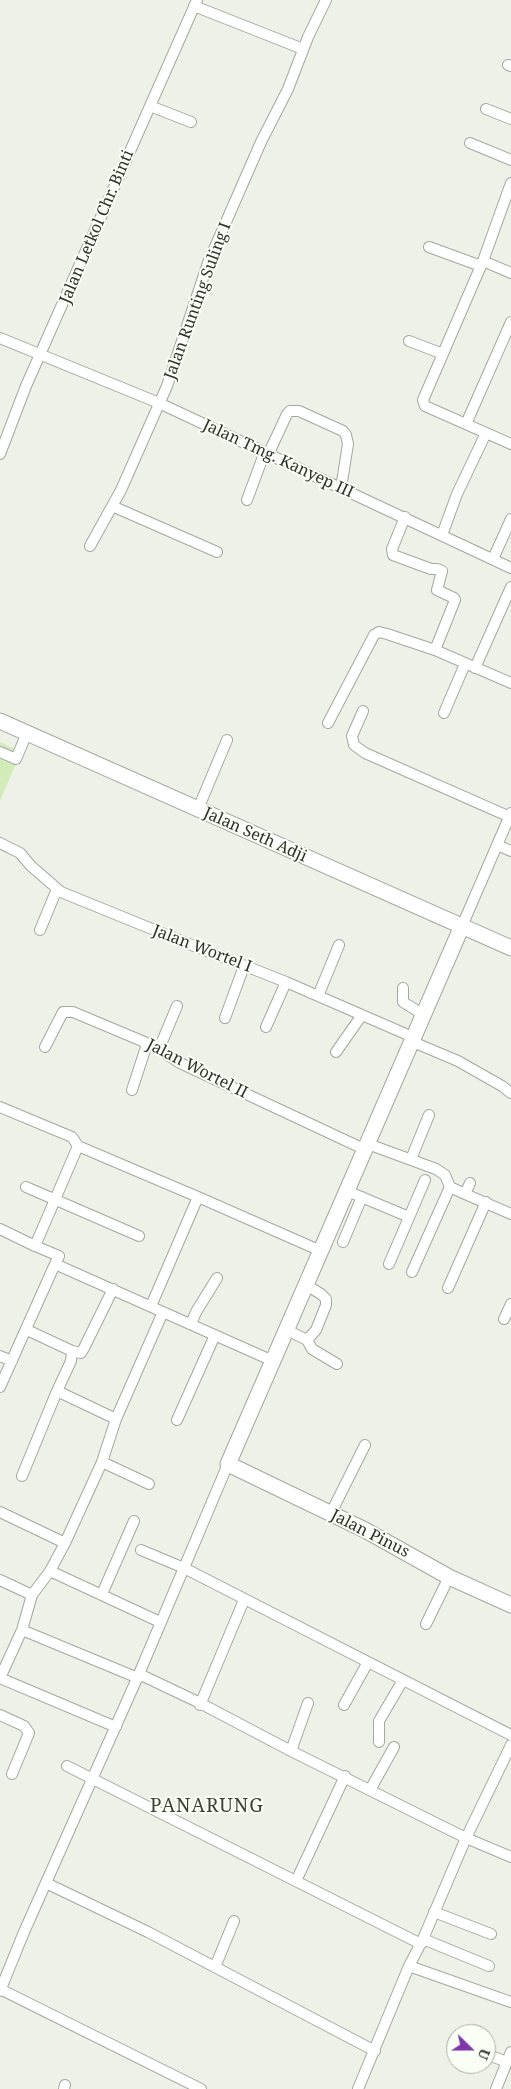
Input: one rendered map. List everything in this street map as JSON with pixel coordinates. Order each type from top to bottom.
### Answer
[{"type":"street","name":"Jalan Runting Suling I","points":[[90,546],[112,506],[159,403],[170,377],[208,262],[261,142],[288,89],[303,48],[326,0]]},
{"type":"street","points":[[196,3],[303,48]]},
{"type":"street","name":"Jalan Letkol Chr. Binti","points":[[0,454],[26,386],[42,354],[196,3]]},
{"type":"street","points":[[150,106],[191,122]]},
{"type":"street","points":[[486,109],[511,119]]},
{"type":"street","points":[[470,143],[511,160]]},
{"type":"street","points":[[511,183],[482,264],[424,397],[425,406],[511,444]]},
{"type":"street","points":[[429,247],[511,272]]},
{"type":"street","points":[[466,424],[511,322]]},
{"type":"street","name":"Jalan Tmg. Kanyep III","points":[[0,338],[159,403],[266,455],[405,517],[511,568]]},
{"type":"street","points":[[409,341],[443,354]]},
{"type":"street","points":[[247,500],[266,455],[290,411],[299,410],[343,431],[346,435],[348,444],[341,488]]},
{"type":"street","points":[[442,535],[458,494],[486,433]]},
{"type":"street","points":[[112,506],[217,552]]},
{"type":"street","points":[[405,517],[392,549],[393,555],[431,569],[437,568],[442,571],[438,590],[455,600],[434,650]]},
{"type":"street","points":[[493,559],[511,519]]},
{"type":"street","points":[[475,668],[511,587]]},
{"type":"street","points":[[328,722],[374,635],[379,632],[434,650],[511,684]]},
{"type":"street","points":[[444,714],[465,664]]},
{"type":"street","points":[[201,2089],[0,1990],[116,1727],[510,815],[365,754],[354,745],[352,736],[363,711]]},
{"type":"street","name":"Jalan Seth Adji","points":[[0,721],[511,948]]},
{"type":"street","points":[[0,752],[16,759],[24,740]]},
{"type":"street","points":[[198,809],[227,740]]},
{"type":"street","name":"Jalan Wortel I","points":[[0,843],[20,853],[31,866],[61,892],[119,917],[286,982],[362,1015],[458,1061],[511,1093]]},
{"type":"street","points":[[497,845],[511,851]]},
{"type":"street","points":[[40,930],[57,889]]},
{"type":"street","points":[[318,996],[339,945]]},
{"type":"street","points":[[225,1018],[244,966]]},
{"type":"street","points":[[266,1027],[286,982]]},
{"type":"street","points":[[403,988],[403,1002],[424,1015]]},
{"type":"street","points":[[159,1049],[177,1006]]},
{"type":"street","name":"Jalan Wortel II","points":[[45,1047],[58,1018],[63,1012],[67,1011],[159,1049],[180,1063],[367,1147],[411,1159],[445,1174],[450,1187]]},
{"type":"street","points":[[336,1052],[362,1015]]},
{"type":"street","points":[[132,1090],[147,1044]]},
{"type":"street","points":[[0,1107],[72,1137],[78,1146],[321,1251]]},
{"type":"street","points":[[411,1159],[429,1115]]},
{"type":"street","points":[[35,1246],[78,1146]]},
{"type":"street","points":[[389,1264],[425,1180]]},
{"type":"street","points":[[465,1194],[470,1183]]},
{"type":"street","points":[[26,1187],[139,1236]]},
{"type":"street","points":[[412,1272],[450,1187],[511,1214]]},
{"type":"street","points":[[348,1191],[409,1217]]},
{"type":"street","points":[[151,1306],[198,1197]]},
{"type":"street","points":[[343,1242],[362,1197]]},
{"type":"street","points":[[448,1288],[486,1202]]},
{"type":"street","points":[[0,1229],[59,1256],[0,1386]]},
{"type":"street","points":[[55,1264],[273,1361]]},
{"type":"street","points":[[191,1324],[196,1312],[217,1278]]},
{"type":"street","points":[[306,1285],[326,1299],[326,1305],[316,1330],[307,1340]]},
{"type":"street","points":[[27,1330],[72,1351],[81,1352],[113,1289]]},
{"type":"street","points":[[504,1319],[511,1304]]},
{"type":"street","points":[[116,1727],[0,1679],[22,1630],[32,1595],[50,1571],[65,1544],[102,1462],[116,1419],[163,1312]]},
{"type":"street","points":[[286,1330],[307,1340],[312,1349],[337,1364]]},
{"type":"street","points":[[177,1420],[215,1335]]},
{"type":"street","points":[[22,1476],[56,1391],[71,1361],[72,1351]]},
{"type":"street","points":[[0,1356],[12,1361]]},
{"type":"street","points":[[56,1391],[116,1419]]},
{"type":"street","points":[[331,1513],[365,1445]]},
{"type":"street","points":[[102,1462],[149,1484]]},
{"type":"street","name":"Jalan Pinus","points":[[228,1464],[331,1513],[413,1555],[449,1577],[511,1605]]},
{"type":"street","points":[[0,1512],[65,1544]]},
{"type":"street","points":[[102,1594],[134,1521]]},
{"type":"street","points":[[141,1550],[184,1568],[511,1735]]},
{"type":"street","points":[[50,1571],[160,1622]]},
{"type":"street","points":[[426,1624],[449,1577]]},
{"type":"street","points":[[0,1580],[32,1595]]},
{"type":"street","points":[[200,1705],[244,1600]]},
{"type":"street","points":[[22,1630],[138,1676],[345,1776],[466,1838],[511,1857]]},
{"type":"street","points":[[344,1705],[368,1662]]},
{"type":"street","points":[[379,1742],[379,1721],[403,1680]]},
{"type":"street","points":[[291,1751],[308,1703]]},
{"type":"street","points":[[0,1716],[24,1726],[28,1733],[12,1774]]},
{"type":"street","points":[[358,2089],[409,1966],[422,1942],[466,1838],[511,1745]]},
{"type":"street","points":[[370,1790],[394,1748]]},
{"type":"street","points":[[67,1766],[422,1942],[489,1966]]},
{"type":"street","points":[[296,1881],[345,1776]]},
{"type":"street","points":[[46,1883],[148,1932],[375,2051]]},
{"type":"street","points":[[434,1912],[491,1934]]},
{"type":"street","points":[[215,1967],[234,1921]]},
{"type":"street","points":[[409,1966],[511,2002]]},
{"type":"street","points":[[496,2089],[511,2052]]},
{"type":"street","points":[[496,2058],[507,2062]]},
{"type":"green space","points":[[0,742],[21,752],[0,801]]},
{"type":"district","name":"PANARUNG","points":[[207,1807]]}]
